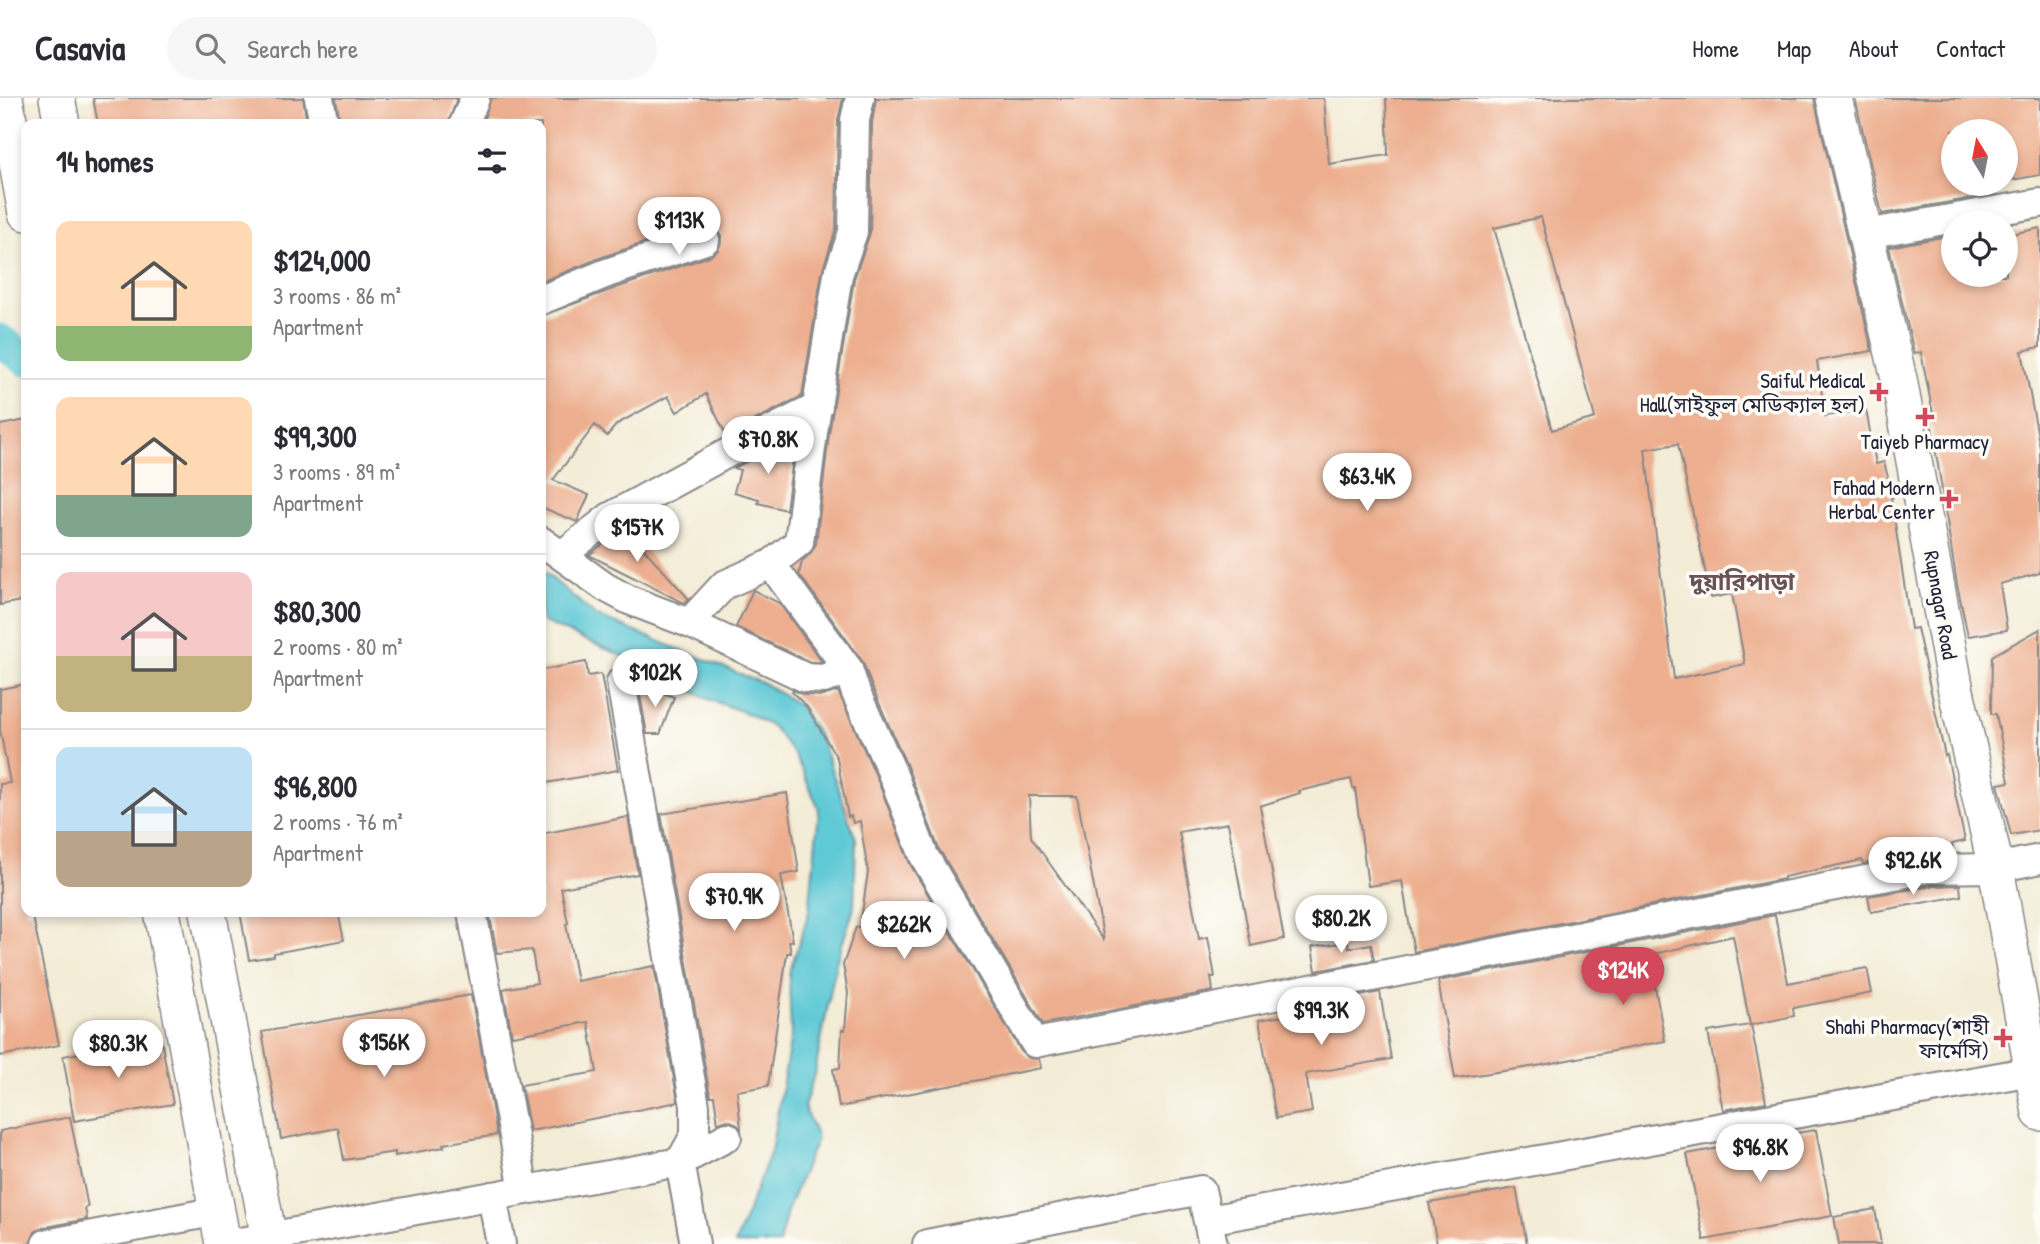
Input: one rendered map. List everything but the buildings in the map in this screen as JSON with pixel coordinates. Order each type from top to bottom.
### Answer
[{"type":"street","points":[[5,98],[21,186]]},
{"type":"street","points":[[57,98],[61,119]]},
{"type":"street","points":[[320,98],[323,119]]},
{"type":"street","points":[[466,119],[475,98]]},
{"type":"street","points":[[689,623],[724,585],[771,564],[799,542],[838,275],[853,232],[855,120],[860,98]]},
{"type":"street","name":"Rupnagar Road","points":[[1835,98],[1899,379],[1956,691],[2033,1030],[2032,1070],[2040,1113]]},
{"type":"street","points":[[1867,234],[2040,203]]},
{"type":"street","points":[[546,298],[607,273],[705,240]]},
{"type":"street","points":[[818,407],[551,548],[605,587],[629,600],[689,623],[806,678],[824,679],[848,669]]},
{"type":"street","points":[[771,564],[848,669],[856,694],[891,770],[925,856],[1035,1042],[1866,880],[1930,869],[1996,868],[2040,859]]},
{"type":"street","points":[[621,682],[695,1106],[695,1135],[680,1162],[695,1244]]},
{"type":"street","points":[[46,1244],[221,1228],[163,917]]},
{"type":"street","points":[[209,917],[270,1241]]},
{"type":"street","points":[[473,917],[524,1190]]},
{"type":"street","points":[[927,1244],[1201,1190],[1210,1232],[2032,1070]]},
{"type":"street","points":[[230,1244],[270,1241],[492,1196],[680,1162],[727,1137]]},
{"type":"street","points":[[492,1196],[501,1244]]},
{"type":"water","points":[[546,573],[596,616],[765,684],[800,706],[821,740],[856,839],[854,908],[836,963],[815,1072],[804,1107],[817,1138],[787,1211],[779,1244],[735,1244],[771,1151],[791,1036],[789,974],[809,912],[819,809],[796,757],[773,727],[749,714],[703,697],[650,668],[546,623]]},
{"type":"waterway","points":[[0,340],[21,356]]},
{"type":"place","name":"Saiful Medical Hall(সাইফুল মেডিক্যাল হল)","points":[[1879,392]]},
{"type":"place","name":"Taiyeb Pharmacy","points":[[1925,417]]},
{"type":"place","name":"Fahad Modern Herbal Center","points":[[1949,499]]},
{"type":"place","name":"Shahi Pharmacy(শাহী ফার্মেসি)","points":[[2003,1038]]},
{"type":"district","name":"দুয়ারিপাড়া","points":[[1742,581]]}]
